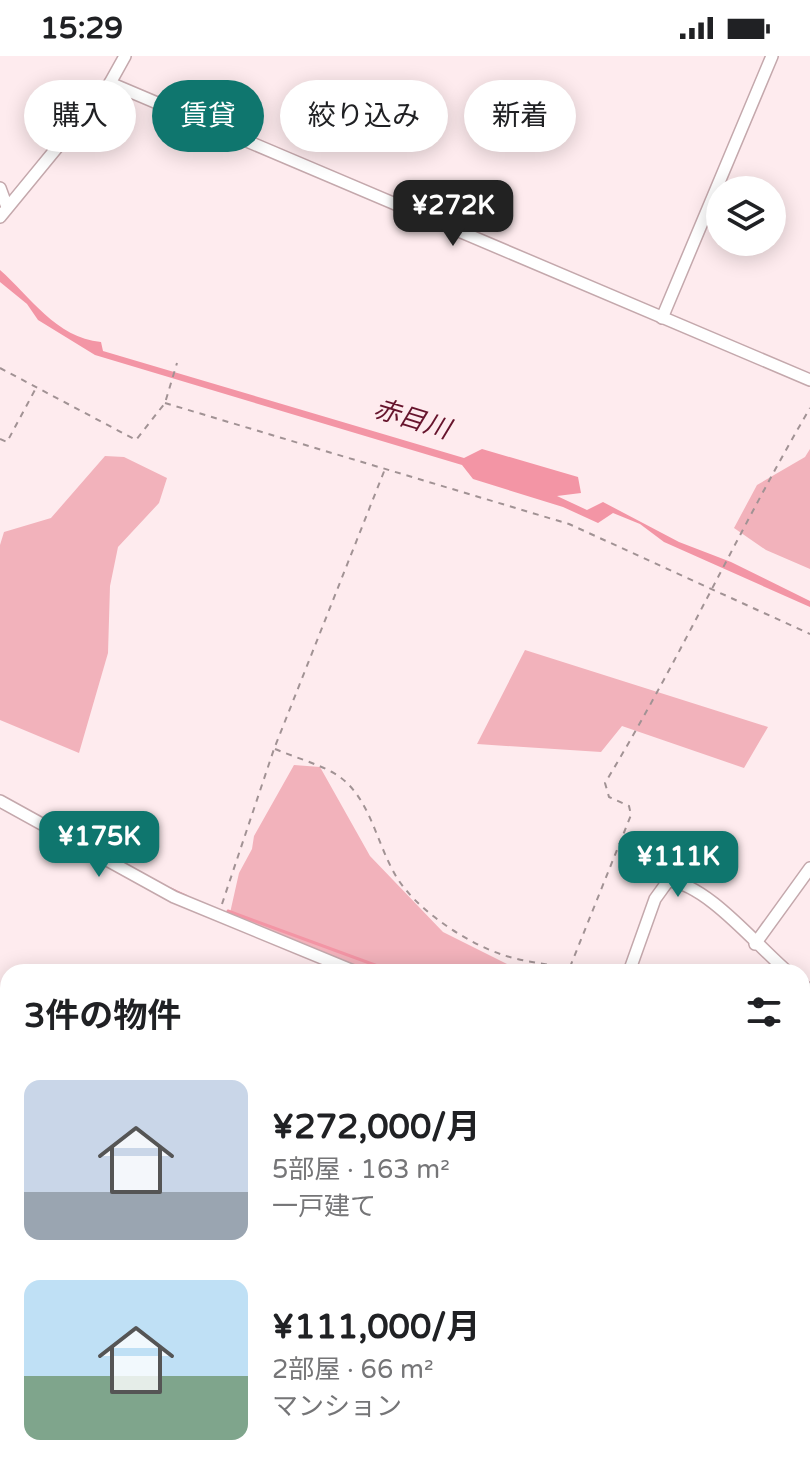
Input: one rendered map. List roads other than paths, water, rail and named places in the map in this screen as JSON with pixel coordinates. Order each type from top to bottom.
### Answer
[{"type":"street","points":[[112,80],[125,56]]},
{"type":"street","points":[[662,318],[772,56]]},
{"type":"street","points":[[136,94],[810,380]]},
{"type":"street","points":[[3,212],[53,152]]},
{"type":"street","points":[[0,188],[3,212]]},
{"type":"street","points":[[0,801],[116,869],[218,917],[336,964]]},
{"type":"street","points":[[755,944],[810,868]]},
{"type":"street","points":[[632,964],[655,899],[668,881],[688,884],[710,899],[779,964]]},
{"type":"waterway","points":[[55,821],[98,849]]},
{"type":"waterway","points":[[171,889],[186,896]]},
{"type":"waterway","points":[[228,911],[372,964]]},
{"type":"water label","name":"赤目川","points":[[412,419]]}]
